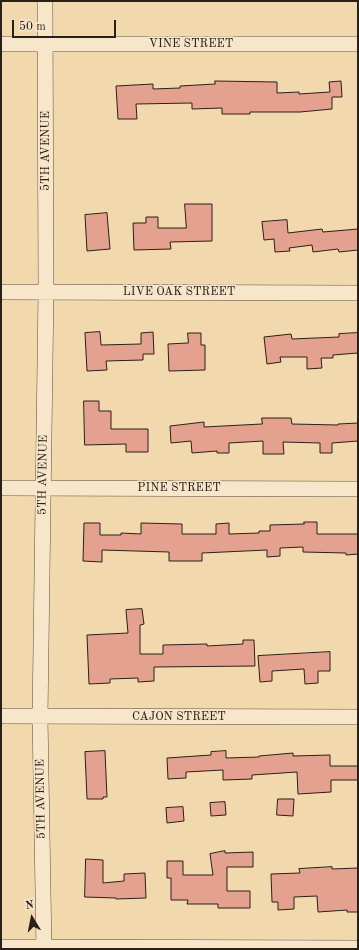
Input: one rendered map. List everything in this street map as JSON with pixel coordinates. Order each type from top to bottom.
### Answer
[{"type":"street","name":"5TH AVENUE","points":[[44,948],[40,717],[46,292],[45,1]]},
{"type":"street","name":"VINE STREET","points":[[1,44],[358,44]]},
{"type":"street","name":"LIVE OAK STREET","points":[[1,292],[358,293]]},
{"type":"street","name":"PINE STREET","points":[[1,488],[358,489]]},
{"type":"street","name":"CAJON STREET","points":[[1,716],[358,717]]},
{"type":"street","points":[[1,947],[358,948]]},
{"type":"building","points":[[215,81],[277,82],[277,93],[299,92],[299,94],[330,92],[329,82],[341,81],[342,97],[332,97],[332,109],[300,112],[250,112],[250,114],[222,114],[222,108],[192,109],[192,103],[136,104],[137,119],[118,119],[116,86],[153,84],[153,89],[180,88],[180,86],[215,84]]},
{"type":"building","points":[[185,204],[212,204],[212,241],[170,242],[171,249],[134,250],[133,223],[146,223],[146,217],[158,217],[158,228],[186,228]]},
{"type":"building","points":[[107,213],[110,249],[87,251],[85,215]]},
{"type":"building","points":[[287,220],[288,233],[322,229],[323,232],[358,229],[358,250],[339,252],[338,249],[313,252],[312,245],[289,248],[290,251],[275,252],[274,239],[264,240],[262,222]]},
{"type":"building","points":[[100,332],[101,345],[141,344],[141,333],[153,332],[154,354],[143,354],[143,360],[106,361],[107,370],[87,371],[85,333]]},
{"type":"building","points":[[188,333],[201,333],[201,345],[205,345],[205,370],[169,371],[168,344],[188,343]]},
{"type":"building","points":[[358,333],[358,353],[333,355],[333,358],[321,358],[322,368],[307,369],[307,357],[280,357],[281,362],[267,364],[264,337],[291,334],[292,339],[339,337],[339,334]]},
{"type":"building","points":[[84,401],[99,401],[99,411],[111,411],[111,429],[148,429],[148,452],[126,452],[126,444],[85,445]]},
{"type":"building","points":[[262,418],[291,418],[292,424],[338,425],[358,423],[358,441],[332,443],[332,453],[320,453],[320,443],[283,442],[284,454],[263,454],[263,441],[229,443],[229,453],[217,453],[217,451],[192,453],[191,441],[171,443],[170,426],[204,422],[204,427],[262,424]]},
{"type":"building","points":[[304,522],[317,522],[317,534],[358,534],[358,554],[346,555],[346,553],[303,552],[303,547],[280,548],[280,556],[267,557],[267,550],[202,553],[202,561],[169,561],[169,552],[102,550],[102,562],[83,561],[84,523],[100,523],[100,535],[121,535],[121,533],[141,534],[141,523],[182,524],[182,534],[216,534],[216,524],[229,523],[229,534],[259,533],[259,531],[270,531],[270,525],[304,524]]},
{"type":"building","points":[[142,609],[144,624],[140,625],[140,654],[163,654],[163,645],[207,644],[207,646],[243,644],[243,640],[254,640],[255,666],[154,667],[154,681],[138,682],[138,678],[110,679],[110,683],[89,684],[87,635],[128,633],[126,610]]},
{"type":"building","points":[[330,652],[330,671],[318,671],[318,683],[305,684],[304,669],[272,671],[272,681],[260,682],[258,656]]},
{"type":"building","points":[[105,751],[107,797],[103,797],[103,799],[87,799],[85,752]]},
{"type":"building","points":[[226,751],[226,758],[259,757],[293,753],[293,756],[330,755],[330,766],[358,766],[358,780],[331,780],[331,792],[298,794],[297,772],[252,775],[252,779],[223,780],[223,770],[186,772],[186,778],[168,779],[167,758],[211,755],[211,752]]},
{"type":"building","points":[[278,799],[294,799],[293,816],[277,815]]},
{"type":"building","points":[[225,802],[226,815],[211,816],[210,803]]},
{"type":"building","points":[[183,807],[184,821],[167,823],[166,808]]},
{"type":"building","points":[[225,851],[225,853],[253,852],[253,867],[227,867],[227,891],[250,891],[250,908],[218,908],[218,904],[187,904],[188,900],[171,900],[171,878],[167,878],[167,861],[183,861],[183,875],[213,875],[210,854]]},
{"type":"building","points":[[86,859],[103,860],[103,883],[124,881],[124,874],[145,873],[146,898],[116,899],[85,897]]},
{"type":"building","points":[[332,867],[332,869],[358,868],[358,912],[347,912],[347,910],[318,912],[317,896],[294,897],[294,909],[278,910],[278,902],[272,902],[271,874],[300,873],[299,869]]}]
